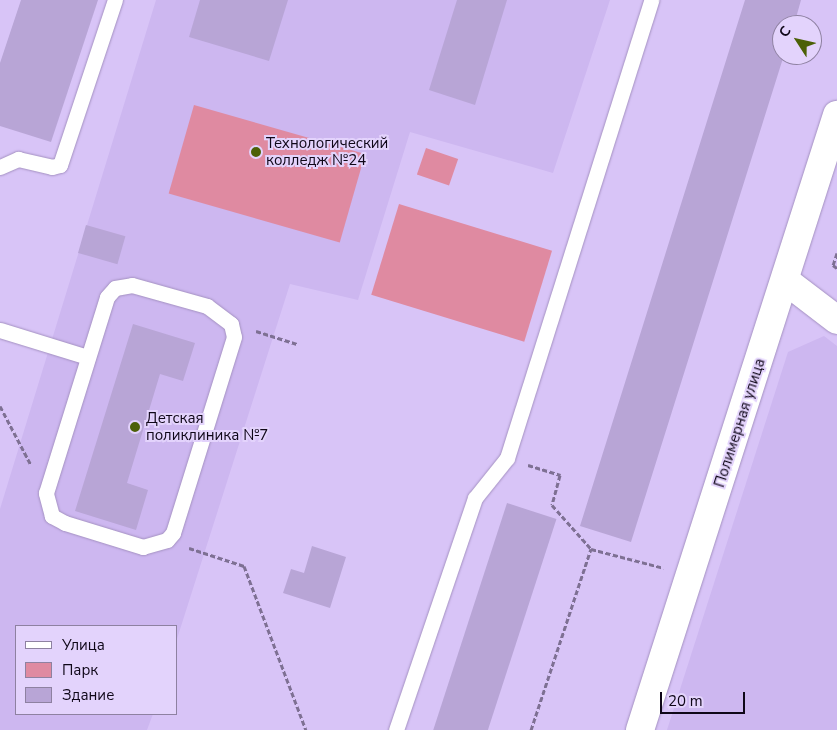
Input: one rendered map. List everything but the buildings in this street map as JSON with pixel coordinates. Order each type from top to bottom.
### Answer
[{"type":"street","name":"Полимерная улица","points":[[640,730],[786,281],[837,115]]},
{"type":"street","points":[[786,281],[837,320]]},
{"type":"lane","points":[[0,167],[18,159],[52,168],[60,165],[115,0]]},
{"type":"lane","points":[[396,730],[475,498],[507,458],[651,0]]},
{"type":"lane","points":[[116,288],[152,289],[207,306],[231,324],[234,337],[173,533],[167,540],[143,547],[64,523],[52,516],[46,493],[88,357],[107,297],[116,288]]},
{"type":"lane","points":[[0,330],[88,357]]},
{"type":"path","points":[[837,253],[833,265],[837,268]]},
{"type":"path","points":[[231,324],[297,344]]},
{"type":"path","points":[[0,406],[46,493]]},
{"type":"path","points":[[507,458],[560,475],[552,505],[592,549],[672,570]]},
{"type":"path","points":[[167,540],[244,566],[306,730]]},
{"type":"path","points":[[531,730],[592,549]]},
{"type":"shaded area","points":[[156,0],[610,0],[553,173],[410,132],[358,300],[290,284],[178,636],[178,625],[15,625],[15,715],[153,715],[147,730],[0,730],[0,509]]},
{"type":"shaded area","points":[[824,336],[837,346],[837,730],[667,730],[788,352]]},
{"type":"green space","points":[[194,105],[365,154],[340,242],[169,193]]},
{"type":"green space","points":[[426,148],[458,159],[449,186],[417,174]]},
{"type":"green space","points":[[399,204],[552,251],[524,342],[371,295]]},
{"type":"place","name":"Технологический колледж №24","points":[[256,152]]},
{"type":"place","name":"Детская поликлиника №7","points":[[135,427]]}]
